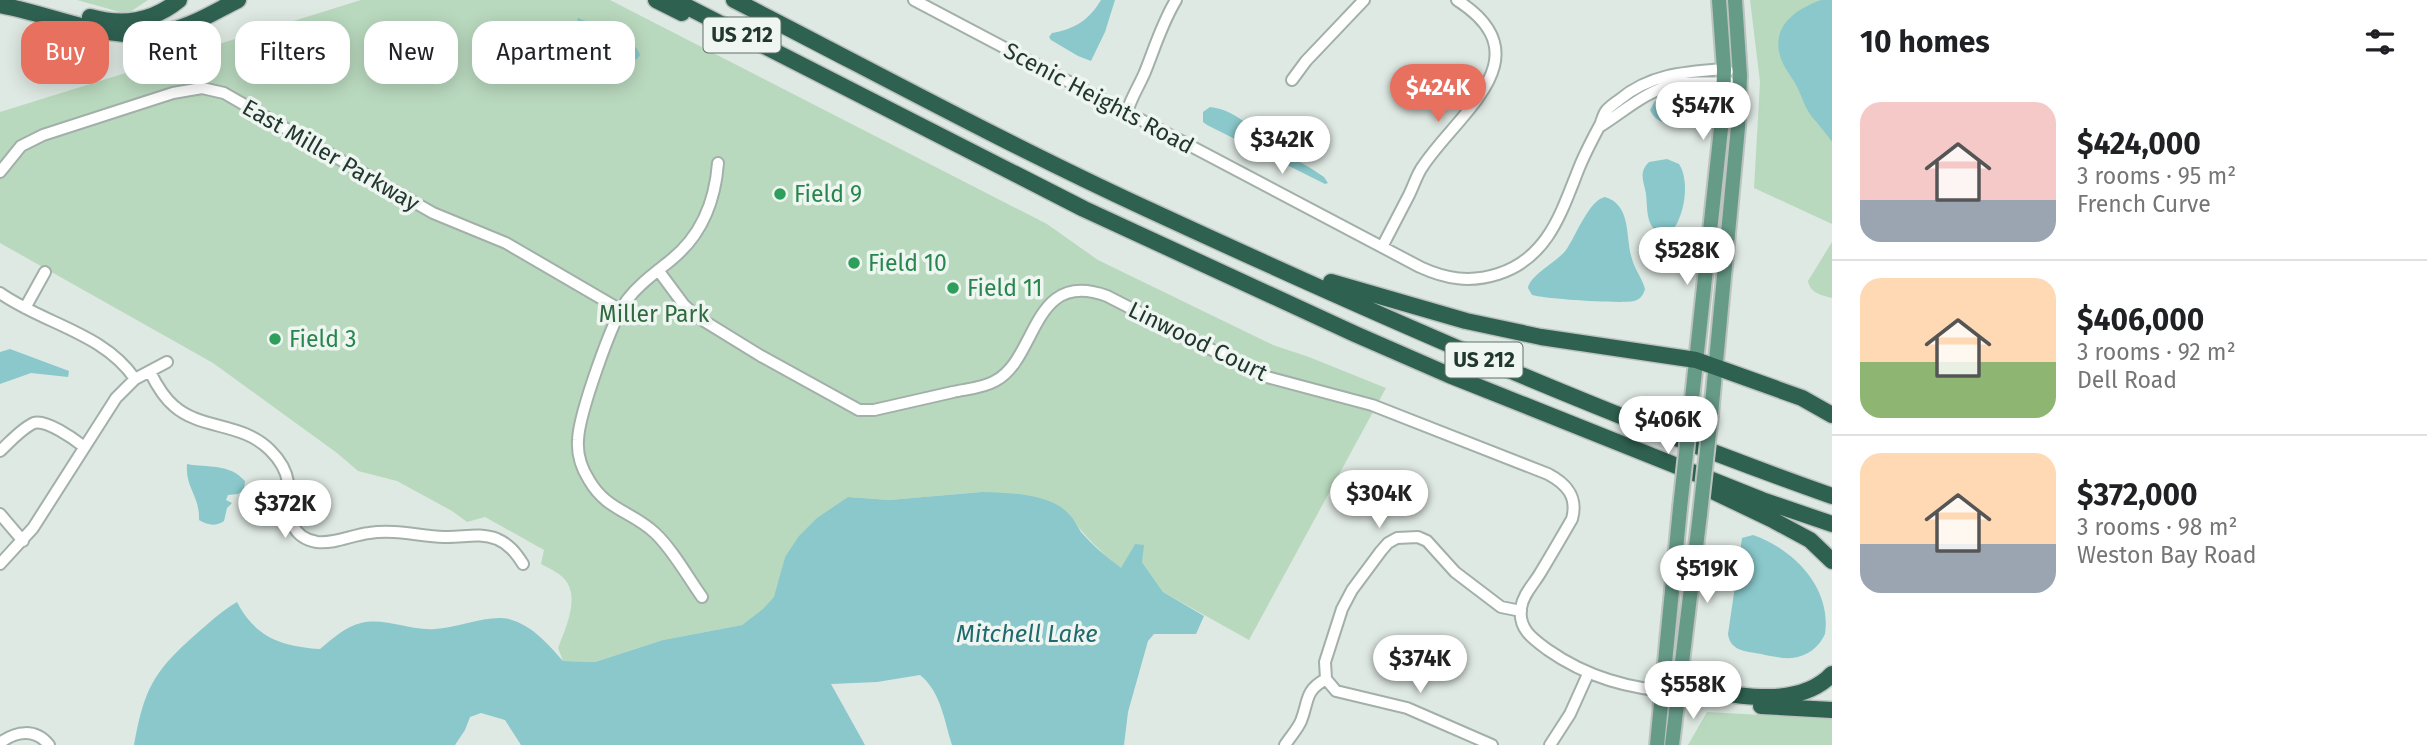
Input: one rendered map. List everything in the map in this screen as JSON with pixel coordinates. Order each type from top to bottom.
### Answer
[{"type":"highway","points":[[30,0],[101,20],[128,23],[152,17],[179,0]]},
{"type":"highway","points":[[0,2],[107,32],[133,35],[172,30],[239,0]]},
{"type":"highway","points":[[656,0],[763,52],[811,70]]},
{"type":"highway","name":"US 212","points":[[674,0],[1084,209],[1355,334],[1762,500],[1832,524]]},
{"type":"highway","name":"US 212","points":[[734,0],[926,100],[1144,207],[1476,356],[1832,496]]},
{"type":"highway","points":[[745,0],[821,45]]},
{"type":"highway","points":[[1144,207],[1320,278],[1429,311],[1541,337],[1696,360],[1802,398],[1832,415]]},
{"type":"highway","points":[[1449,374],[1517,409],[1657,466],[1771,519],[1810,540],[1832,561]]},
{"type":"highway","points":[[1680,692],[1694,688],[1785,697],[1802,693],[1823,683],[1832,674]]},
{"type":"highway","points":[[1680,692],[1711,700],[1781,708],[1832,710]]},
{"type":"main road","points":[[1657,745],[1714,203],[1724,76],[1719,0]]},
{"type":"main road","points":[[1672,745],[1700,514],[1740,76],[1735,0]]},
{"type":"street","name":"Scenic Heights Road","points":[[914,0],[1382,247],[1431,272],[1457,279],[1489,277],[1519,265],[1538,249],[1550,235],[1607,110],[1626,94],[1643,84],[1671,74],[1740,76]]},
{"type":"street","points":[[1127,112],[1163,24],[1176,0]]},
{"type":"street","points":[[1292,80],[1306,61],[1364,0]]},
{"type":"street","points":[[1382,247],[1421,169],[1480,96],[1492,73],[1494,48],[1491,36],[1478,15],[1457,0]]},
{"type":"street","name":"East Miller Parkway","points":[[0,172],[21,146],[43,135],[173,93],[202,88],[223,93],[433,213],[506,243],[621,310]]},
{"type":"street","points":[[702,597],[657,534],[618,511],[601,497],[580,460],[578,439],[580,425],[621,310],[641,284],[686,246],[703,222],[715,189],[718,163]]},
{"type":"street","name":"Linwood Court","points":[[658,270],[684,305],[696,316],[844,404],[865,411],[992,383],[1008,370],[1051,302],[1074,292],[1092,291],[1107,296],[1263,376],[1372,405],[1562,481],[1573,500],[1572,519],[1525,596],[1521,611]]},
{"type":"street","points":[[25,308],[45,272]]},
{"type":"street","points":[[0,293],[25,308],[82,334],[126,366],[135,379]]},
{"type":"street","points":[[0,564],[23,541],[42,515],[111,405],[135,379],[167,362]]},
{"type":"street","points":[[149,372],[175,408],[187,415],[247,433],[269,449],[286,473],[289,516],[300,534],[310,540],[331,541],[383,531],[443,537],[481,535],[507,544],[523,564]]},
{"type":"street","points":[[0,451],[26,428],[40,422],[83,446]]},
{"type":"street","points":[[0,514],[23,541]]},
{"type":"street","points":[[1492,745],[1408,708],[1336,691],[1326,679],[1325,662],[1346,599],[1381,551],[1397,538],[1418,537],[1427,541],[1455,572],[1501,607],[1521,611],[1523,626],[1530,636],[1561,660],[1588,674],[1627,686],[1680,692]]},
{"type":"street","points":[[1550,745],[1570,714],[1588,674]]},
{"type":"street","points":[[1284,745],[1301,720],[1312,688],[1326,679]]},
{"type":"street","points":[[0,743],[15,734],[25,733],[36,735],[49,745]]},
{"type":"green space","points":[[77,0],[148,0],[127,14]]},
{"type":"green space","name":"Miller Park","points":[[361,0],[610,0],[1047,224],[1098,260],[1273,345],[1386,388],[1249,640],[1163,592],[1142,562],[1135,544],[1121,569],[1093,543],[1068,513],[982,492],[889,500],[848,497],[785,557],[775,597],[742,625],[663,640],[595,662],[563,661],[558,648],[571,610],[571,591],[560,575],[541,564],[544,550],[485,517],[467,522],[397,481],[358,471],[213,363],[0,243],[0,112],[90,84],[109,84],[109,78],[123,74],[123,84],[221,84],[221,43],[235,39],[235,84],[350,84],[350,21],[293,21]]},
{"type":"green space","points":[[1750,0],[1832,0],[1832,224],[1754,188],[1760,82]]},
{"type":"green space","points":[[1832,242],[1832,298],[1814,291],[1808,281]]},
{"type":"green space","points":[[1707,712],[1832,719],[1832,745],[1688,745]]},
{"type":"water","points":[[1101,0],[1115,0],[1105,32],[1091,61],[1051,40],[1049,37],[1052,33],[1068,29],[1086,18]]},
{"type":"water","points":[[1821,0],[1832,0],[1832,142],[1807,109],[1782,62],[1778,48],[1782,29],[1787,21],[1802,9]]},
{"type":"water","points":[[635,46],[640,55],[635,60]]},
{"type":"water","points":[[1671,98],[1696,108],[1698,111],[1694,120],[1669,124],[1653,116],[1650,110],[1655,101]]},
{"type":"water","points":[[1210,107],[1239,118],[1281,151],[1324,177],[1328,183],[1325,184],[1207,125],[1203,122],[1203,112]]},
{"type":"water","points":[[1667,159],[1679,164],[1685,181],[1685,191],[1678,222],[1667,236],[1651,225],[1643,177],[1649,162]]},
{"type":"water","points":[[1605,197],[1614,201],[1624,214],[1632,259],[1645,289],[1641,296],[1634,301],[1615,302],[1532,295],[1528,288],[1530,283],[1566,250],[1588,211]]},
{"type":"water","points":[[10,349],[69,371],[68,377],[31,373],[0,384],[0,352]]},
{"type":"water","points":[[187,464],[232,471],[245,481],[244,490],[228,495],[226,500],[232,503],[227,508],[224,521],[211,525],[199,520],[199,512],[188,480]]},
{"type":"water","name":"Mitchell Lake","points":[[982,492],[1028,495],[1061,507],[1090,542],[1121,568],[1135,544],[1144,545],[1142,562],[1163,592],[1204,616],[1196,634],[1154,634],[1148,641],[1128,712],[1124,745],[952,745],[937,698],[920,675],[877,682],[831,684],[865,745],[521,745],[505,720],[481,713],[470,717],[455,745],[134,745],[142,710],[160,672],[195,635],[237,602],[261,632],[282,642],[306,648],[320,649],[350,627],[361,623],[388,623],[435,629],[501,618],[518,622],[532,631],[563,661],[595,662],[663,640],[742,625],[774,597],[785,557],[799,536],[817,518],[848,497],[889,500]]},
{"type":"water","points":[[1753,535],[1794,559],[1806,571],[1822,600],[1825,634],[1820,643],[1808,653],[1783,658],[1737,648],[1729,639],[1742,538]]},
{"type":"place","name":"Field 9","points":[[780,194]]},
{"type":"place","name":"Field 10","points":[[854,263]]},
{"type":"place","name":"Field 11","points":[[953,288]]},
{"type":"place","name":"Field 3","points":[[275,339]]}]
